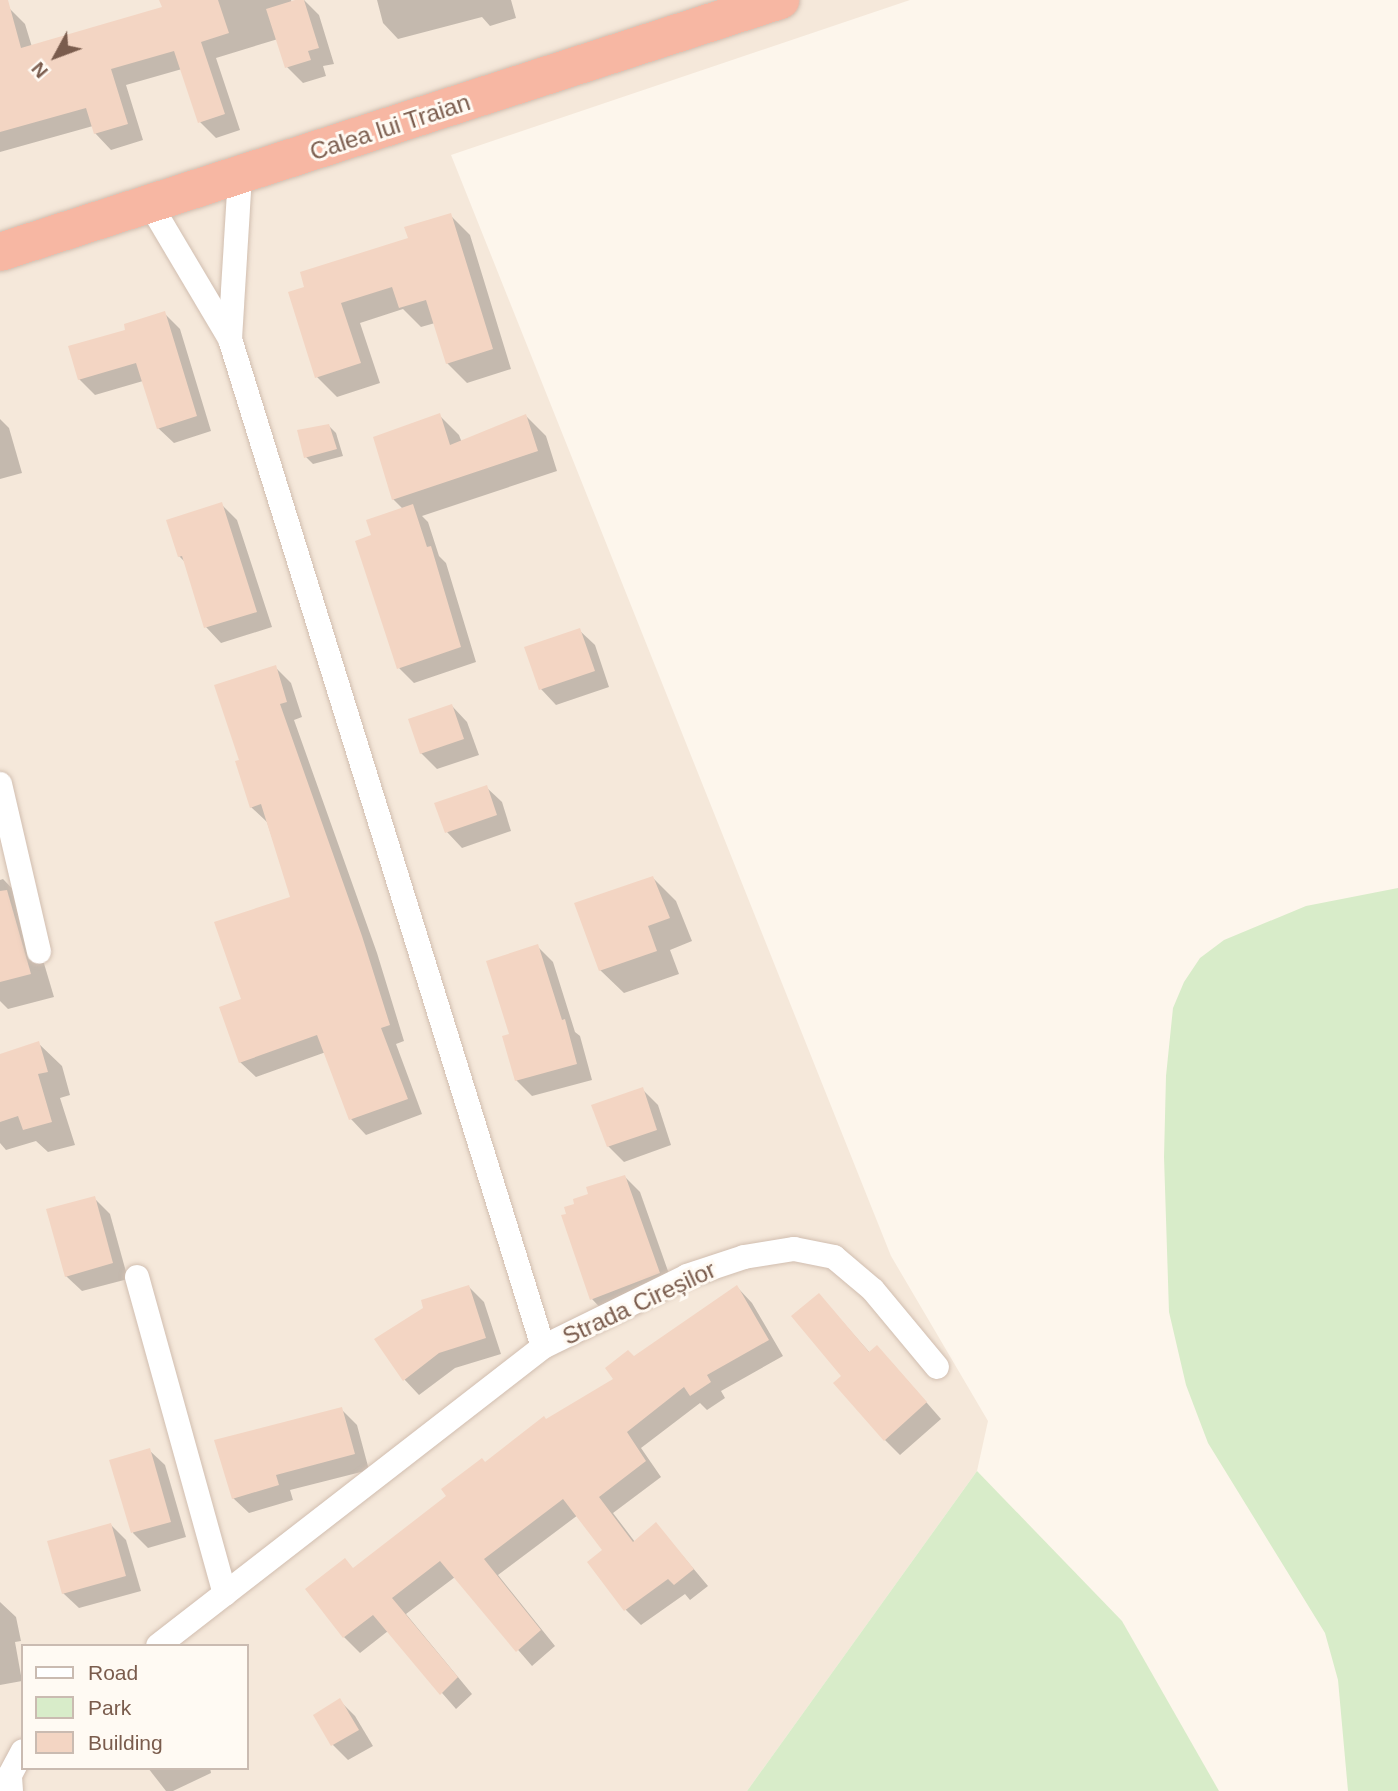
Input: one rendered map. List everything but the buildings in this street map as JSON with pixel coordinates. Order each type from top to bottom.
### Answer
[{"type":"highway","name":"Calea lui Traian","points":[[0,252],[780,0]]},
{"type":"street","points":[[230,339],[240,176]]},
{"type":"street","points":[[150,204],[230,339],[543,1347]]},
{"type":"street","points":[[0,784],[39,952]]},
{"type":"street","name":"Strada Cireșilor","points":[[161,1644],[543,1347],[687,1276],[744,1257],[794,1249],[834,1257],[863,1282],[903,1324],[937,1367]]},
{"type":"street","points":[[137,1277],[225,1594]]},
{"type":"street","points":[[11,1791],[10,1775],[21,1755]]},
{"type":"shaded area","points":[[0,0],[910,0],[451,155],[891,1256],[988,1421],[977,1471],[747,1791],[0,1791]]},
{"type":"green space","points":[[1398,888],[1398,1791],[1348,1791],[1338,1680],[1325,1633],[1208,1443],[1186,1385],[1169,1312],[1164,1157],[1166,1076],[1173,1008],[1184,982],[1200,958],[1224,940],[1306,906]]},
{"type":"green space","points":[[977,1471],[1122,1621],[1219,1791],[747,1791]]}]
